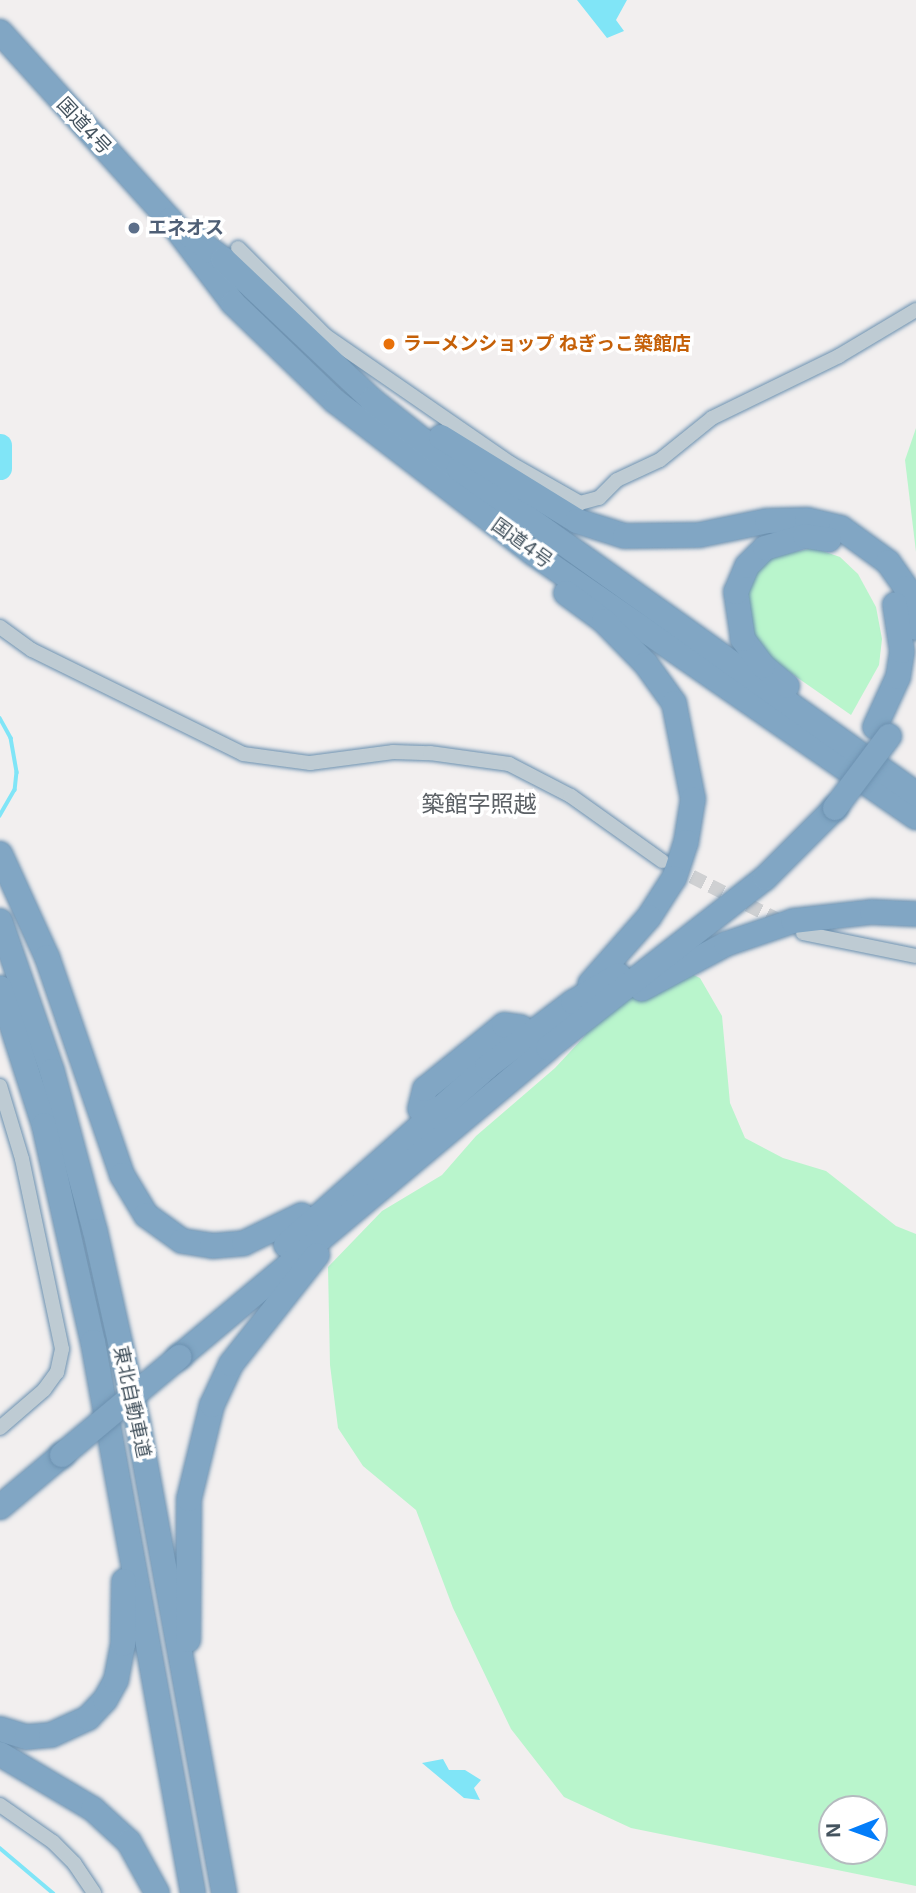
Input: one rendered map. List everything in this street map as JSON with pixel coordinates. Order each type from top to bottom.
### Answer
[{"type":"highway","name":"国道4号","points":[[0,32],[170,219],[233,303],[335,401],[533,553],[916,817]]},
{"type":"highway","name":"国道4号","points":[[170,219],[303,325],[372,400],[544,533],[916,794]]},
{"type":"highway","points":[[372,400],[577,521],[625,536],[699,534],[780,521],[807,520],[841,528],[888,562],[906,588],[916,628]]},
{"type":"highway","points":[[0,1507],[59,1448],[369,1187],[457,1127],[572,1015],[649,917],[674,878],[686,842],[693,799],[674,703],[646,664],[604,621],[386,455],[335,401]]},
{"type":"highway","points":[[838,739],[819,712],[763,666],[743,639],[737,616],[736,592],[747,566],[765,548],[786,539],[827,539],[850,550],[885,583],[897,608],[902,651],[882,732]]},
{"type":"highway","points":[[572,1015],[765,878],[903,708],[916,652]]},
{"type":"highway","points":[[0,855],[47,957],[122,1175],[146,1215],[182,1241],[212,1246],[244,1243],[280,1230],[369,1187]]},
{"type":"highway","points":[[408,1136],[420,1109],[531,1026],[572,1015],[752,933],[828,915],[916,914]]},
{"type":"highway","name":"東北自動車道","points":[[0,920],[52,1071],[95,1231],[138,1424],[224,1893]]},
{"type":"highway","name":"東北自動車道","points":[[0,988],[44,1125],[64,1211],[193,1893]]},
{"type":"highway","points":[[207,1806],[188,1642],[186,1570],[196,1455],[231,1364],[408,1136],[531,1026]]},
{"type":"highway","points":[[0,1487],[59,1448]]},
{"type":"highway","points":[[0,1729],[27,1737],[51,1735],[89,1718],[105,1700],[116,1680],[123,1644],[123,1518]]},
{"type":"highway","points":[[0,1754],[93,1809],[129,1842],[157,1893]]},
{"type":"street","points":[[238,248],[303,325],[580,503],[599,498],[617,480],[660,460],[712,418],[839,356],[916,310]]},
{"type":"street","points":[[281,350],[303,325]]},
{"type":"street","points":[[0,628],[32,650],[243,754],[310,763],[393,752],[430,753],[509,764],[561,789],[662,861]]},
{"type":"street","points":[[803,933],[916,956]]},
{"type":"street","points":[[0,1086],[22,1158],[62,1349],[57,1372],[44,1390],[0,1427]]},
{"type":"street","points":[[0,1805],[53,1842],[75,1863],[94,1893]]},
{"type":"green space","points":[[916,428],[916,552],[905,460]]},
{"type":"green space","points":[[814,548],[840,557],[858,574],[876,607],[882,639],[879,665],[851,715],[759,651],[750,625],[745,594],[753,570],[768,557]]},
{"type":"green space","points":[[672,965],[700,978],[722,1016],[730,1103],[745,1138],[783,1158],[826,1171],[896,1226],[916,1234],[916,1886],[631,1828],[564,1797],[511,1729],[453,1608],[416,1510],[363,1466],[338,1428],[330,1365],[328,1267],[382,1211],[442,1175],[476,1136],[555,1068],[582,1039],[620,986]]},
{"type":"water","points":[[577,0],[627,0],[616,20],[624,31],[607,38]]},
{"type":"water","points":[[443,1759],[449,1770],[465,1770],[481,1780],[474,1788],[480,1800],[464,1798],[422,1763]]},
{"type":"waterway","points":[[0,445],[0,468]]},
{"type":"waterway","points":[[0,718],[11,738],[17,772],[15,790],[0,816]]},
{"type":"waterway","points":[[0,1848],[53,1893]]},
{"type":"tunnel","points":[[673,867],[786,924]]},
{"type":"place","name":"エネオス","points":[[134,228]]},
{"type":"place","name":"ラーメンショップ ねぎっこ築館店","points":[[389,344]]},
{"type":"district","name":"築館字照越","points":[[479,804]]}]
